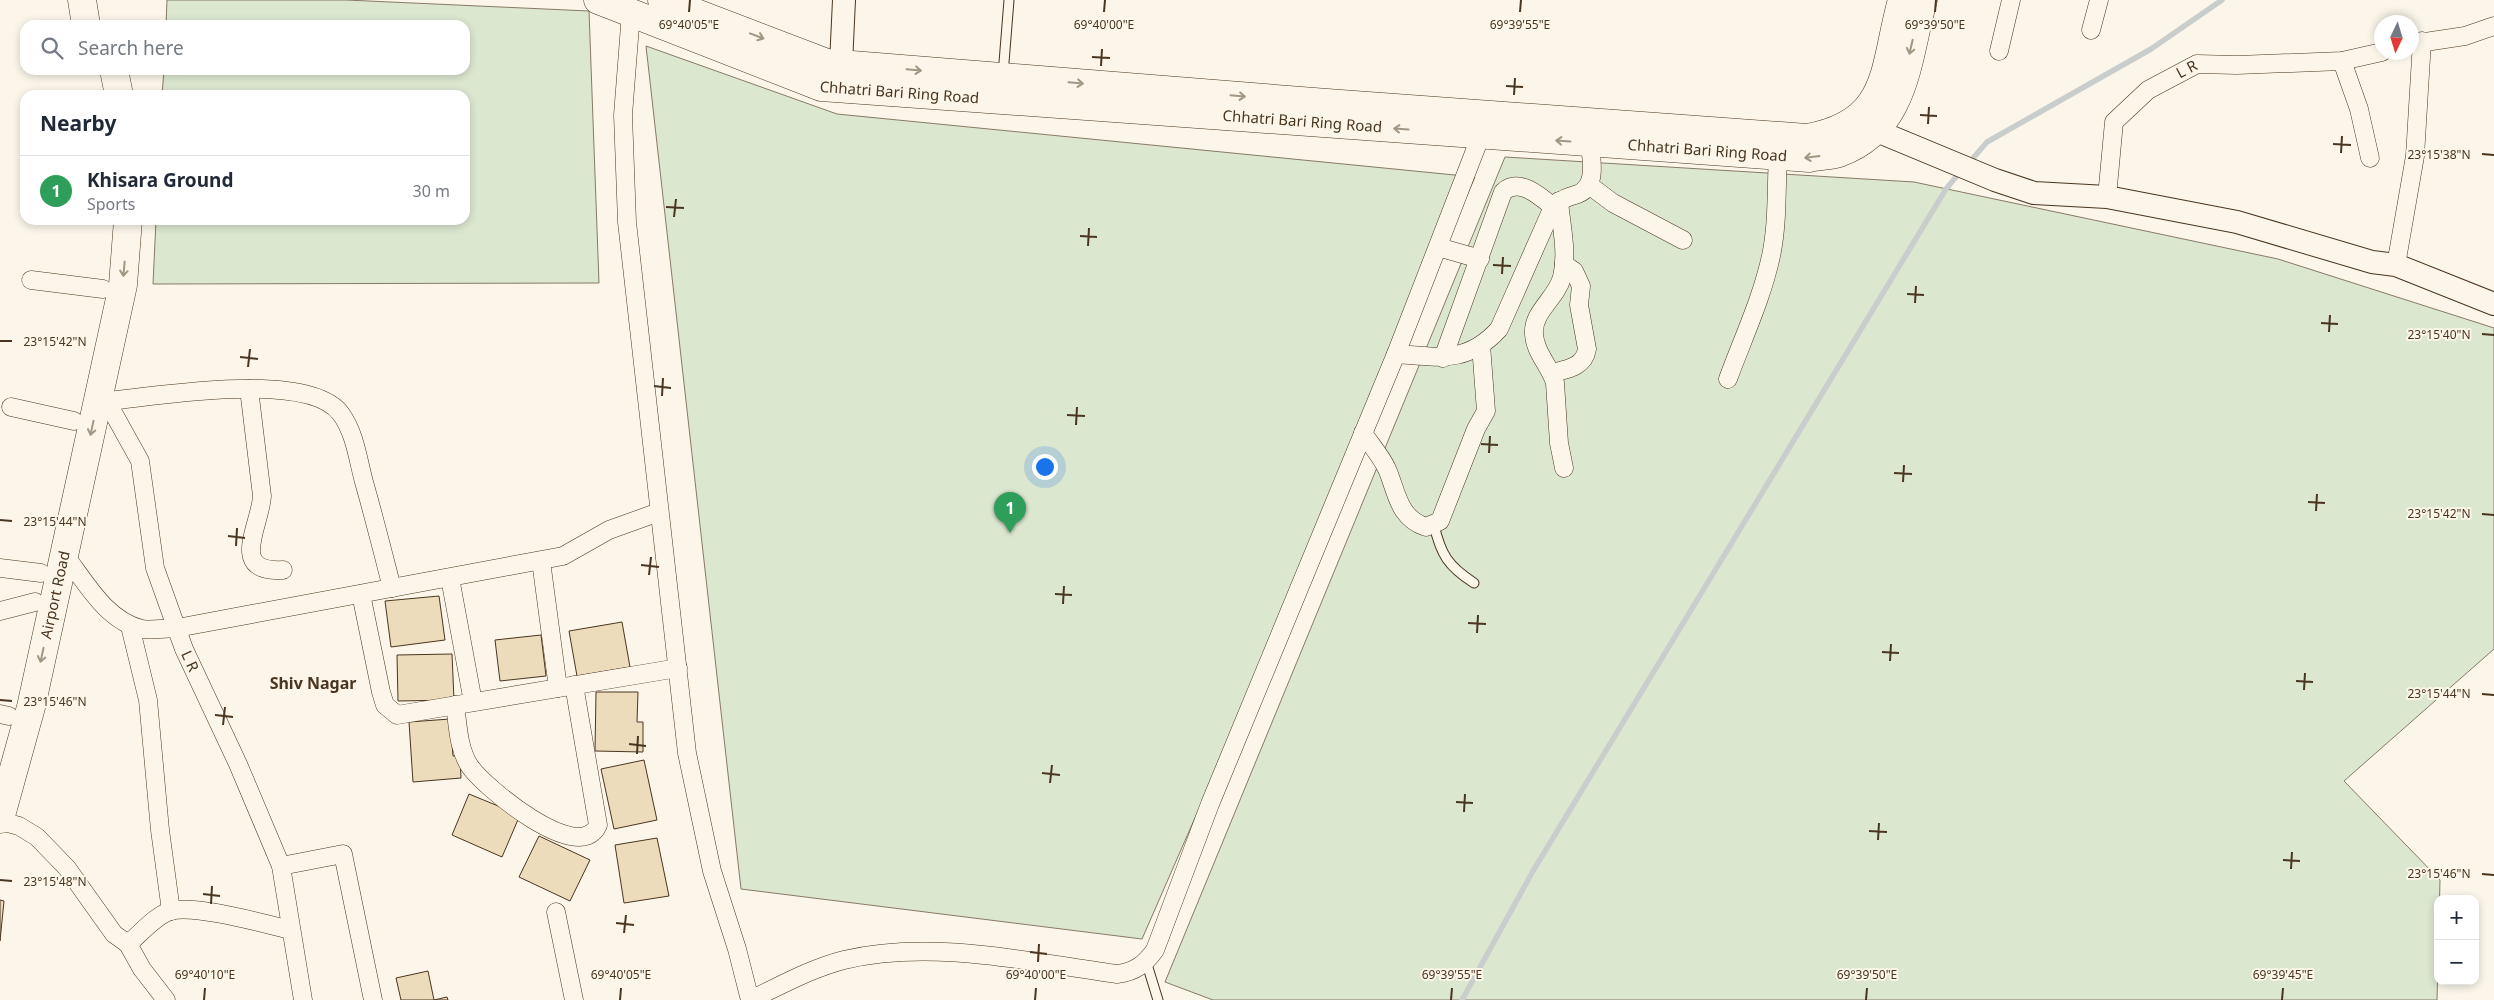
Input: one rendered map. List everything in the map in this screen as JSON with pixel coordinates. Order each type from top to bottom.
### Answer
[{"type":"main road","points":[[82,0],[85,20]]},
{"type":"main road","points":[[101,0],[104,20]]},
{"type":"main road","name":"Chhatri Bari Ring Road","points":[[598,0],[821,87],[1808,158],[1839,153],[1876,131],[1900,95],[1923,0]]},
{"type":"main road","name":"Chhatri Bari Ring Road","points":[[675,2],[827,63],[1327,104],[1807,138],[1832,133],[1862,116],[1881,87],[1902,0]]},
{"type":"main road","points":[[95,75],[98,90]]},
{"type":"main road","points":[[115,75],[118,90]]},
{"type":"main road","name":"Airport Road","points":[[0,748],[4,715],[35,602],[103,289],[109,225]]},
{"type":"main road","name":"Airport Road","points":[[0,820],[31,706],[64,554],[105,395],[123,286],[128,225]]},
{"type":"street","points":[[841,64],[844,0]]},
{"type":"street","points":[[1999,51],[2011,0]]},
{"type":"street","points":[[2091,30],[2099,0]]},
{"type":"street","points":[[631,13],[623,116],[627,222],[687,753],[712,871],[737,949],[750,1000],[809,972],[843,960],[875,954],[908,952],[974,954],[1117,974],[1127,973],[1146,961],[1155,950],[1213,794],[1396,354],[1481,135]]},
{"type":"street","points":[[2419,42],[2465,36],[2494,26]]},
{"type":"street","name":"L R","points":[[2107,197],[2114,122],[2148,90],[2197,64],[2237,65],[2342,62],[2374,54]]},
{"type":"street","points":[[2396,265],[2415,156],[2417,60]]},
{"type":"street","points":[[2342,62],[2359,109],[2370,158]]},
{"type":"street","points":[[1876,131],[1995,180],[2034,193],[2107,197],[2237,222],[2372,262],[2396,265],[2494,304]]},
{"type":"street","points":[[1396,354],[1443,358],[1460,356],[1481,345],[1499,329],[1556,204],[1580,193],[1590,185],[1592,172],[1590,143]]},
{"type":"street","points":[[1728,379],[1758,300],[1771,256],[1775,223],[1778,156]]},
{"type":"street","points":[[1590,185],[1613,203],[1683,240]]},
{"type":"street","points":[[1443,358],[1480,259],[1495,208],[1507,188],[1518,186],[1528,189],[1556,204]]},
{"type":"street","points":[[1556,204],[1564,264],[1556,294],[1534,324],[1534,334],[1538,352],[1552,373],[1557,394],[1559,443],[1564,468]]},
{"type":"street","points":[[1438,247],[1480,259]]},
{"type":"street","points":[[1552,373],[1580,364],[1586,356],[1587,349],[1580,310],[1581,286],[1574,271],[1564,264]]},
{"type":"street","points":[[31,280],[103,289]]},
{"type":"street","points":[[1363,433],[1383,461],[1397,500],[1405,515],[1417,524],[1426,527],[1434,525],[1443,515],[1476,429],[1486,411],[1481,345]]},
{"type":"street","points":[[249,388],[262,496],[261,508],[251,538],[251,554],[258,567],[266,571],[283,570]]},
{"type":"street","points":[[105,395],[249,388],[281,390],[310,395],[329,402],[341,414],[353,439],[392,588]]},
{"type":"street","name":"L R","points":[[105,395],[140,461],[155,568],[184,649],[238,764],[281,866],[303,1000]]},
{"type":"street","points":[[11,407],[74,421]]},
{"type":"street","points":[[64,554],[114,616],[130,626],[144,629],[177,628],[563,556],[609,530],[659,512]]},
{"type":"street","points":[[455,705],[461,749],[469,765],[480,778],[532,820],[561,834],[583,836],[591,834],[598,824],[566,686],[541,561]]},
{"type":"street","points":[[0,568],[41,573]]},
{"type":"street","points":[[450,578],[473,702]]},
{"type":"street","points":[[361,594],[381,692],[389,710],[397,715],[678,668]]},
{"type":"street","points":[[0,611],[35,602]]},
{"type":"street","points":[[130,626],[148,700],[160,830],[171,911]]},
{"type":"street","points":[[0,820],[19,826],[37,836],[67,868],[114,934],[128,944],[142,969],[166,1000]]},
{"type":"street","points":[[281,866],[343,854],[373,1000]]},
{"type":"street","points":[[128,944],[161,916],[171,911],[209,912],[291,930]]},
{"type":"street","points":[[556,912],[574,1000]]},
{"type":"lane","points":[[1003,77],[1009,0]]},
{"type":"lane","points":[[1434,525],[1443,554],[1451,566],[1474,583]]},
{"type":"lane","points":[[1146,961],[1158,1000]]},
{"type":"green space","points":[[167,0],[346,0],[589,11],[599,283],[153,284],[156,225],[470,225],[470,90],[162,90],[164,75],[470,75],[470,20],[166,20]]},
{"type":"green space","points":[[646,46],[837,114],[1475,177],[1142,939],[741,889]]},
{"type":"green space","points":[[1505,157],[1914,182],[2278,259],[2494,328],[2494,649],[2344,781],[2440,880],[2440,895],[2434,895],[2434,985],[2437,985],[2437,1000],[1213,1000],[1165,982]]},
{"type":"building","points":[[439,596],[445,640],[391,647],[385,601]]},
{"type":"building","points":[[622,622],[630,667],[577,676],[569,631]]},
{"type":"building","points":[[541,635],[546,676],[500,681],[495,640]]},
{"type":"building","points":[[452,654],[454,700],[398,701],[397,655]]},
{"type":"building","points":[[596,692],[638,692],[637,722],[643,722],[643,752],[595,751]]},
{"type":"building","points":[[450,719],[453,756],[460,756],[461,778],[413,782],[409,722]]},
{"type":"building","points":[[644,760],[657,820],[614,829],[601,769]]},
{"type":"building","points":[[469,794],[520,815],[502,857],[452,835]]},
{"type":"building","points":[[539,836],[590,860],[570,901],[519,877]]},
{"type":"building","points":[[657,838],[669,896],[624,903],[615,845]]},
{"type":"building","points":[[0,900],[4,901],[0,941]]},
{"type":"building","points":[[428,971],[434,1000],[401,1000],[396,978]]},
{"type":"building","points":[[447,997],[448,1000],[434,1000]]},
{"type":"waterway","points":[[1968,164],[1987,142],[2151,49],[2222,0]]},
{"type":"waterway","points":[[1462,1000],[1533,871],[1946,189],[1961,171]]},
{"type":"place","name":"Khisara Ground","points":[[1010,533]]},
{"type":"district","name":"Shiv Nagar","points":[[313,683]]}]
